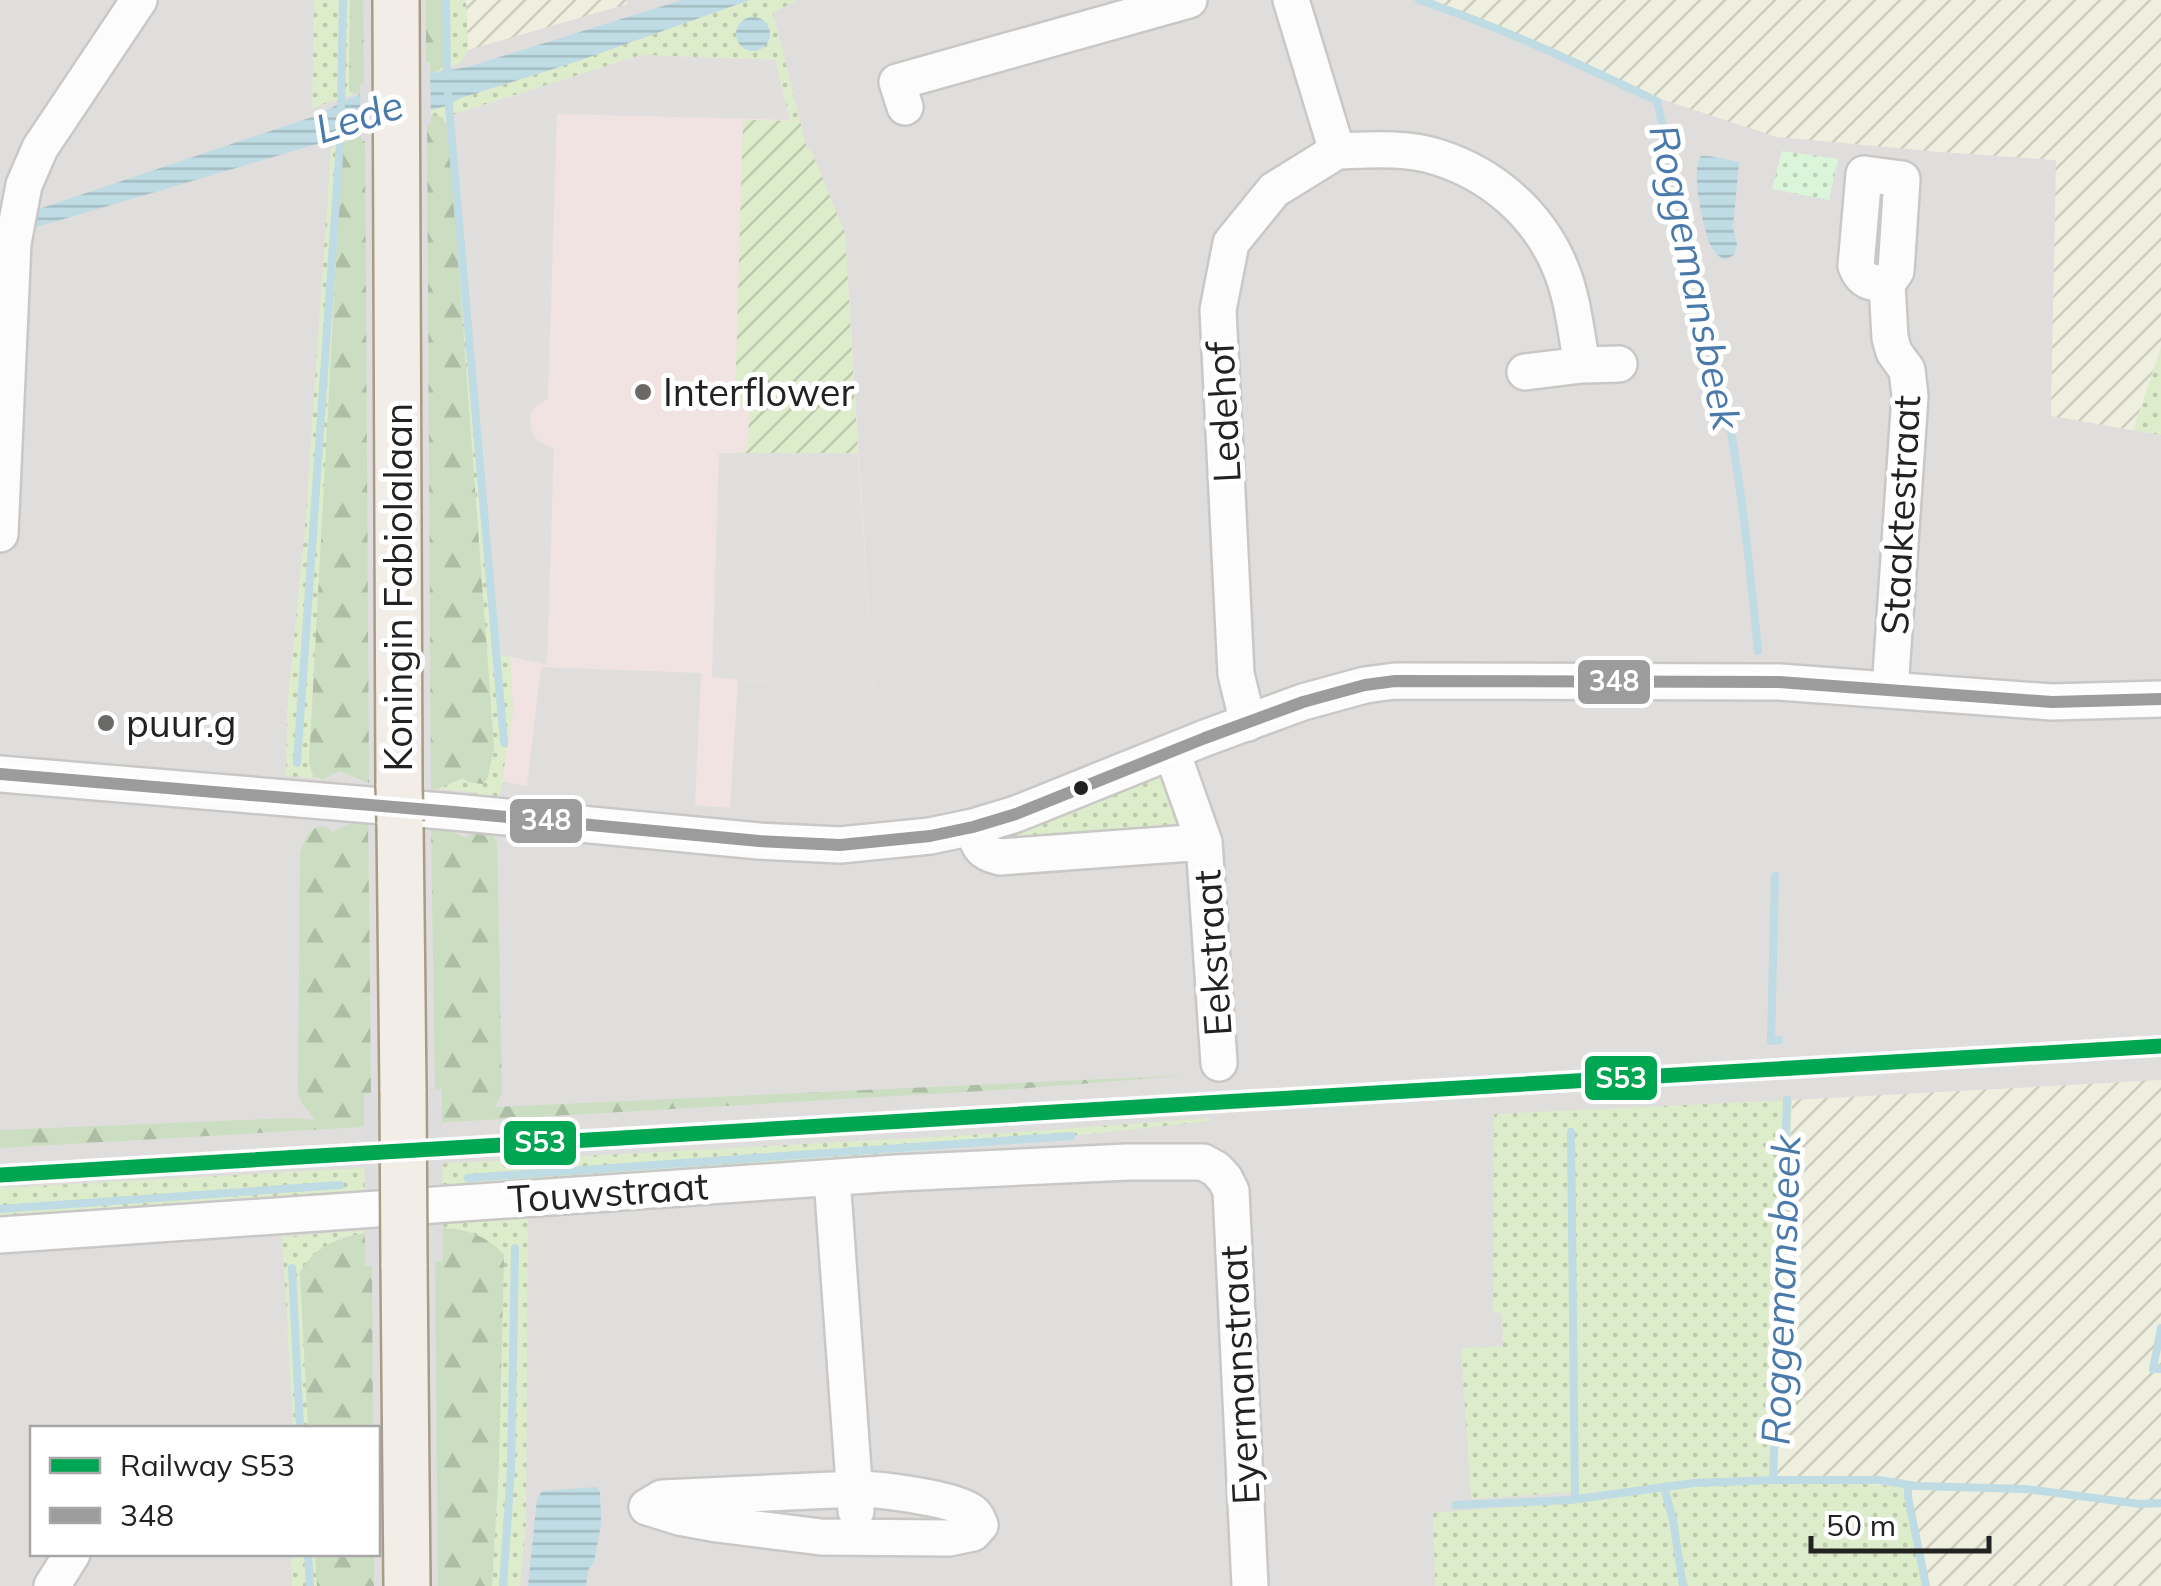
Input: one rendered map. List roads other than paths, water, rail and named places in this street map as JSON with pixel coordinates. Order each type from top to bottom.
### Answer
[{"type":"main road","name":"Koningin Fabiolalaan","points":[[395,3],[406,1586]]},
{"type":"street","points":[[0,534],[15,226],[28,173],[40,148],[139,0]]},
{"type":"street","points":[[898,84],[1189,0]]},
{"type":"street","points":[[1291,0],[1337,151]]},
{"type":"street","name":"Ledehof","points":[[1248,724],[1236,674],[1218,310],[1231,243],[1274,190],[1337,151],[1388,149],[1435,156],[1472,171],[1520,205],[1544,236],[1562,269],[1582,365]]},
{"type":"street","name":"Staaktestraat","points":[[1887,284],[1890,338],[1894,352],[1907,370],[1910,396],[1890,690]]},
{"type":"street","points":[[1524,372],[1619,364]]},
{"type":"street","points":[[0,774],[798,844],[885,842],[1016,814],[1303,702],[1396,681],[1779,682],[2052,702],[2161,699]]},
{"type":"street","name":"Eekstraat","points":[[1172,752],[1204,842],[1219,1063]]},
{"type":"street","name":"Eekstraat","points":[[973,826],[986,854],[1000,857],[1204,842]]},
{"type":"street","name":"Touwstraat","points":[[0,1234],[896,1172],[1148,1162],[1203,1162],[1216,1168]]},
{"type":"street","name":"Eyermanstraat","points":[[1216,1168],[1230,1191],[1250,1586]]},
{"type":"street","points":[[832,1178],[856,1537]]},
{"type":"street","points":[[855,1489],[881,1489],[963,1508],[976,1514],[980,1525],[973,1532],[949,1538],[821,1537],[679,1518],[646,1506],[662,1498],[855,1489]]},
{"type":"street","points":[[52,1586],[71,1556]]},
{"type":"water","name":"Lede","points":[[682,0],[750,0],[445,106],[0,238],[0,222],[312,117],[360,94],[468,67]]},
{"type":"water","points":[[753,17],[765,22],[770,34],[765,46],[753,51],[741,46],[736,34],[741,22]]},
{"type":"water","points":[[1701,156],[1739,162],[1733,228],[1737,244],[1734,255],[1724,260],[1710,245],[1701,211],[1697,174]]},
{"type":"water","points":[[596,1487],[600,1491],[601,1524],[586,1586],[528,1586],[537,1499],[542,1491]]},
{"type":"waterway","name":"Lede","points":[[341,110],[343,0]]},
{"type":"waterway","points":[[446,0],[447,76]]},
{"type":"waterway","name":"Roggemansbeek","points":[[1419,0],[1510,34],[1657,101],[1732,438],[1758,651]]},
{"type":"waterway","points":[[448,95],[504,743]]},
{"type":"waterway","name":"Lede","points":[[297,763],[341,129]]},
{"type":"waterway","name":"Roggemansbeek","points":[[1775,876],[1771,1041],[1779,1040]]},
{"type":"waterway","name":"Roggemansbeek","points":[[1773,1480],[1787,1100]]},
{"type":"waterway","points":[[1571,1132],[1575,1498]]},
{"type":"waterway","points":[[468,1178],[1071,1136]]},
{"type":"waterway","points":[[0,1209],[340,1185]]},
{"type":"waterway","points":[[503,1586],[511,1470],[515,1248]]},
{"type":"waterway","points":[[292,1268],[300,1426]]},
{"type":"waterway","points":[[2161,1328],[2153,1369],[2161,1369]]},
{"type":"waterway","points":[[1456,1505],[1570,1500],[1694,1483],[1773,1480],[1879,1480],[2161,1503]]},
{"type":"waterway","points":[[1908,1485],[1926,1586]]},
{"type":"waterway","points":[[1664,1487],[1683,1586]]},
{"type":"waterway","points":[[308,1556],[310,1586]]},
{"type":"rail line","name":"S53","points":[[0,1175],[2161,1046]]},
{"type":"place","name":"Interflower","points":[[643,392]]},
{"type":"place","name":"puur.g","points":[[106,723]]}]
